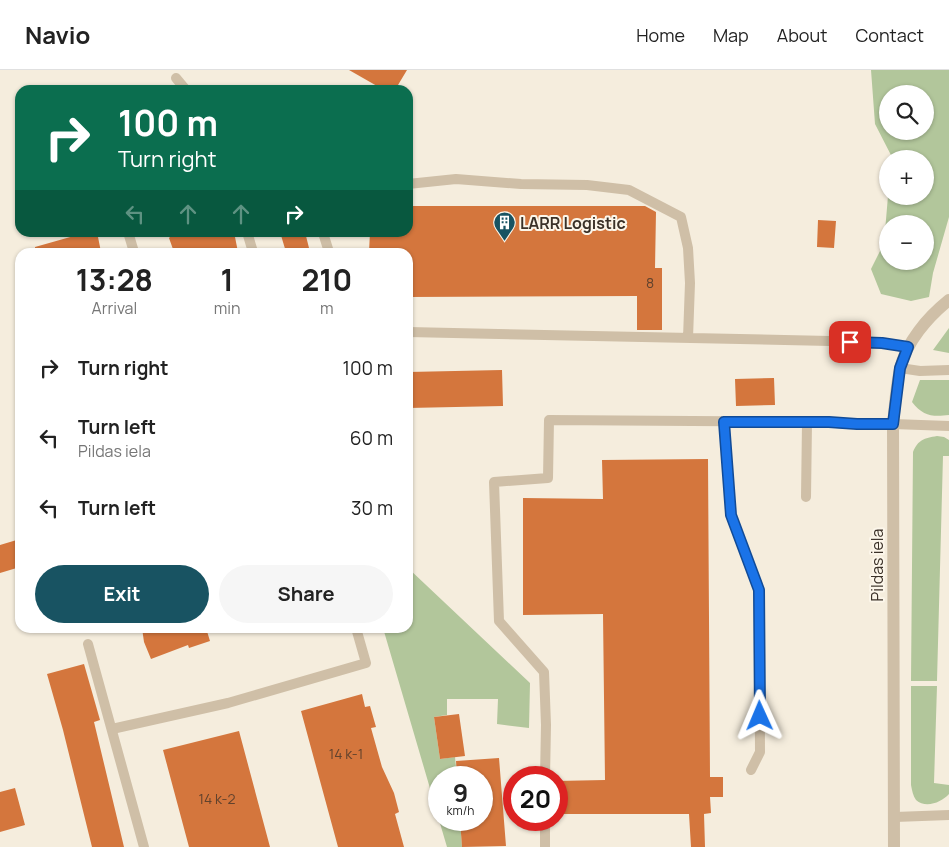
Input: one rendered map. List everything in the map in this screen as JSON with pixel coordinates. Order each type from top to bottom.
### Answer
[{"type":"street","name":"Pildas iela","points":[[894,847],[893,424],[900,368],[908,347],[920,329],[949,300]]},
{"type":"lane","points":[[176,78],[182,85]]},
{"type":"lane","points":[[413,183],[456,179],[521,184],[587,185],[629,190],[681,217],[688,248],[690,283],[688,338]]},
{"type":"lane","points":[[413,332],[875,342],[908,347]]},
{"type":"lane","points":[[900,368],[920,371],[949,370]]},
{"type":"lane","points":[[546,766],[544,672],[499,621],[494,482],[548,478],[549,420],[829,422],[949,426]]},
{"type":"lane","points":[[724,422],[731,515],[759,590],[760,752],[751,770]]},
{"type":"lane","points":[[806,423],[806,497]]},
{"type":"lane","points":[[112,729],[228,704],[366,663],[357,633]]},
{"type":"lane","points":[[88,644],[144,847]]},
{"type":"lane","points":[[895,817],[949,815]]},
{"type":"lane","points":[[545,831],[545,847]]},
{"type":"green space","points":[[871,70],[949,70],[949,217],[934,270],[934,215],[886,215],[887,205],[934,205],[934,150],[888,150],[883,140],[934,140],[934,85],[879,85],[879,132],[875,124]]},
{"type":"green space","points":[[879,253],[879,270],[934,270],[929,297],[911,301],[881,294],[871,269]]},
{"type":"green space","points":[[949,328],[949,353],[933,350]]},
{"type":"green space","points":[[920,380],[949,380],[949,415],[938,416],[924,413],[912,402]]},
{"type":"green space","points":[[937,436],[949,440],[949,456],[943,456],[937,681],[911,681],[913,452],[922,440]]},
{"type":"green space","points":[[413,573],[530,683],[529,728],[497,724],[498,699],[447,699],[447,715],[434,717],[440,759],[455,757],[456,766],[428,766],[428,781],[384,633],[413,633]]},
{"type":"green space","points":[[911,686],[937,686],[934,783],[949,785],[949,794],[942,800],[929,804],[920,803],[916,800],[911,785]]},
{"type":"green space","points":[[442,831],[461,831],[462,847],[447,847]]},
{"type":"building","points":[[349,70],[407,70],[398,85],[375,85]]},
{"type":"building","name":"LARR Logistic","points":[[413,206],[645,206],[656,212],[655,268],[662,268],[662,330],[637,330],[637,296],[413,297],[413,248],[369,248],[370,237],[413,237]]},
{"type":"building","points":[[818,220],[836,221],[834,248],[817,247]]},
{"type":"building","points":[[70,237],[98,237],[100,248],[35,248]]},
{"type":"building","points":[[235,237],[237,248],[173,248],[169,238]]},
{"type":"building","points":[[282,237],[306,237],[309,248],[285,248]]},
{"type":"building","points":[[502,370],[503,406],[413,408],[413,372]]},
{"type":"building","points":[[774,378],[775,405],[736,406],[735,379]]},
{"type":"building","points":[[708,459],[710,777],[723,777],[723,797],[710,797],[711,813],[704,814],[705,847],[691,847],[689,814],[568,814],[568,781],[605,780],[603,614],[523,615],[523,498],[603,499],[602,460]]},
{"type":"building","points":[[15,540],[15,568],[0,573],[0,545]]},
{"type":"building","points":[[143,633],[208,633],[210,641],[189,648],[188,645],[151,659],[144,642]]},
{"type":"building","points":[[84,664],[100,720],[94,722],[124,847],[92,847],[47,674]]},
{"type":"building","points":[[362,694],[365,707],[370,706],[376,727],[371,728],[382,767],[394,793],[399,812],[395,814],[404,847],[338,847],[301,711]]},
{"type":"building","points":[[459,714],[465,756],[440,759],[434,717]]},
{"type":"building","points":[[239,731],[270,847],[189,847],[163,750]]},
{"type":"building","points":[[499,758],[503,831],[505,831],[506,846],[462,847],[461,831],[493,831],[493,766],[456,766],[456,761]]},
{"type":"building","points":[[15,788],[25,825],[0,832],[0,792]]},
{"type":"place","name":"LARR Logistic","points":[[504,242]]},
{"type":"route","points":[[760,716],[759,590],[731,515],[724,422],[893,424],[900,368],[908,347],[882,343],[850,342]]}]
